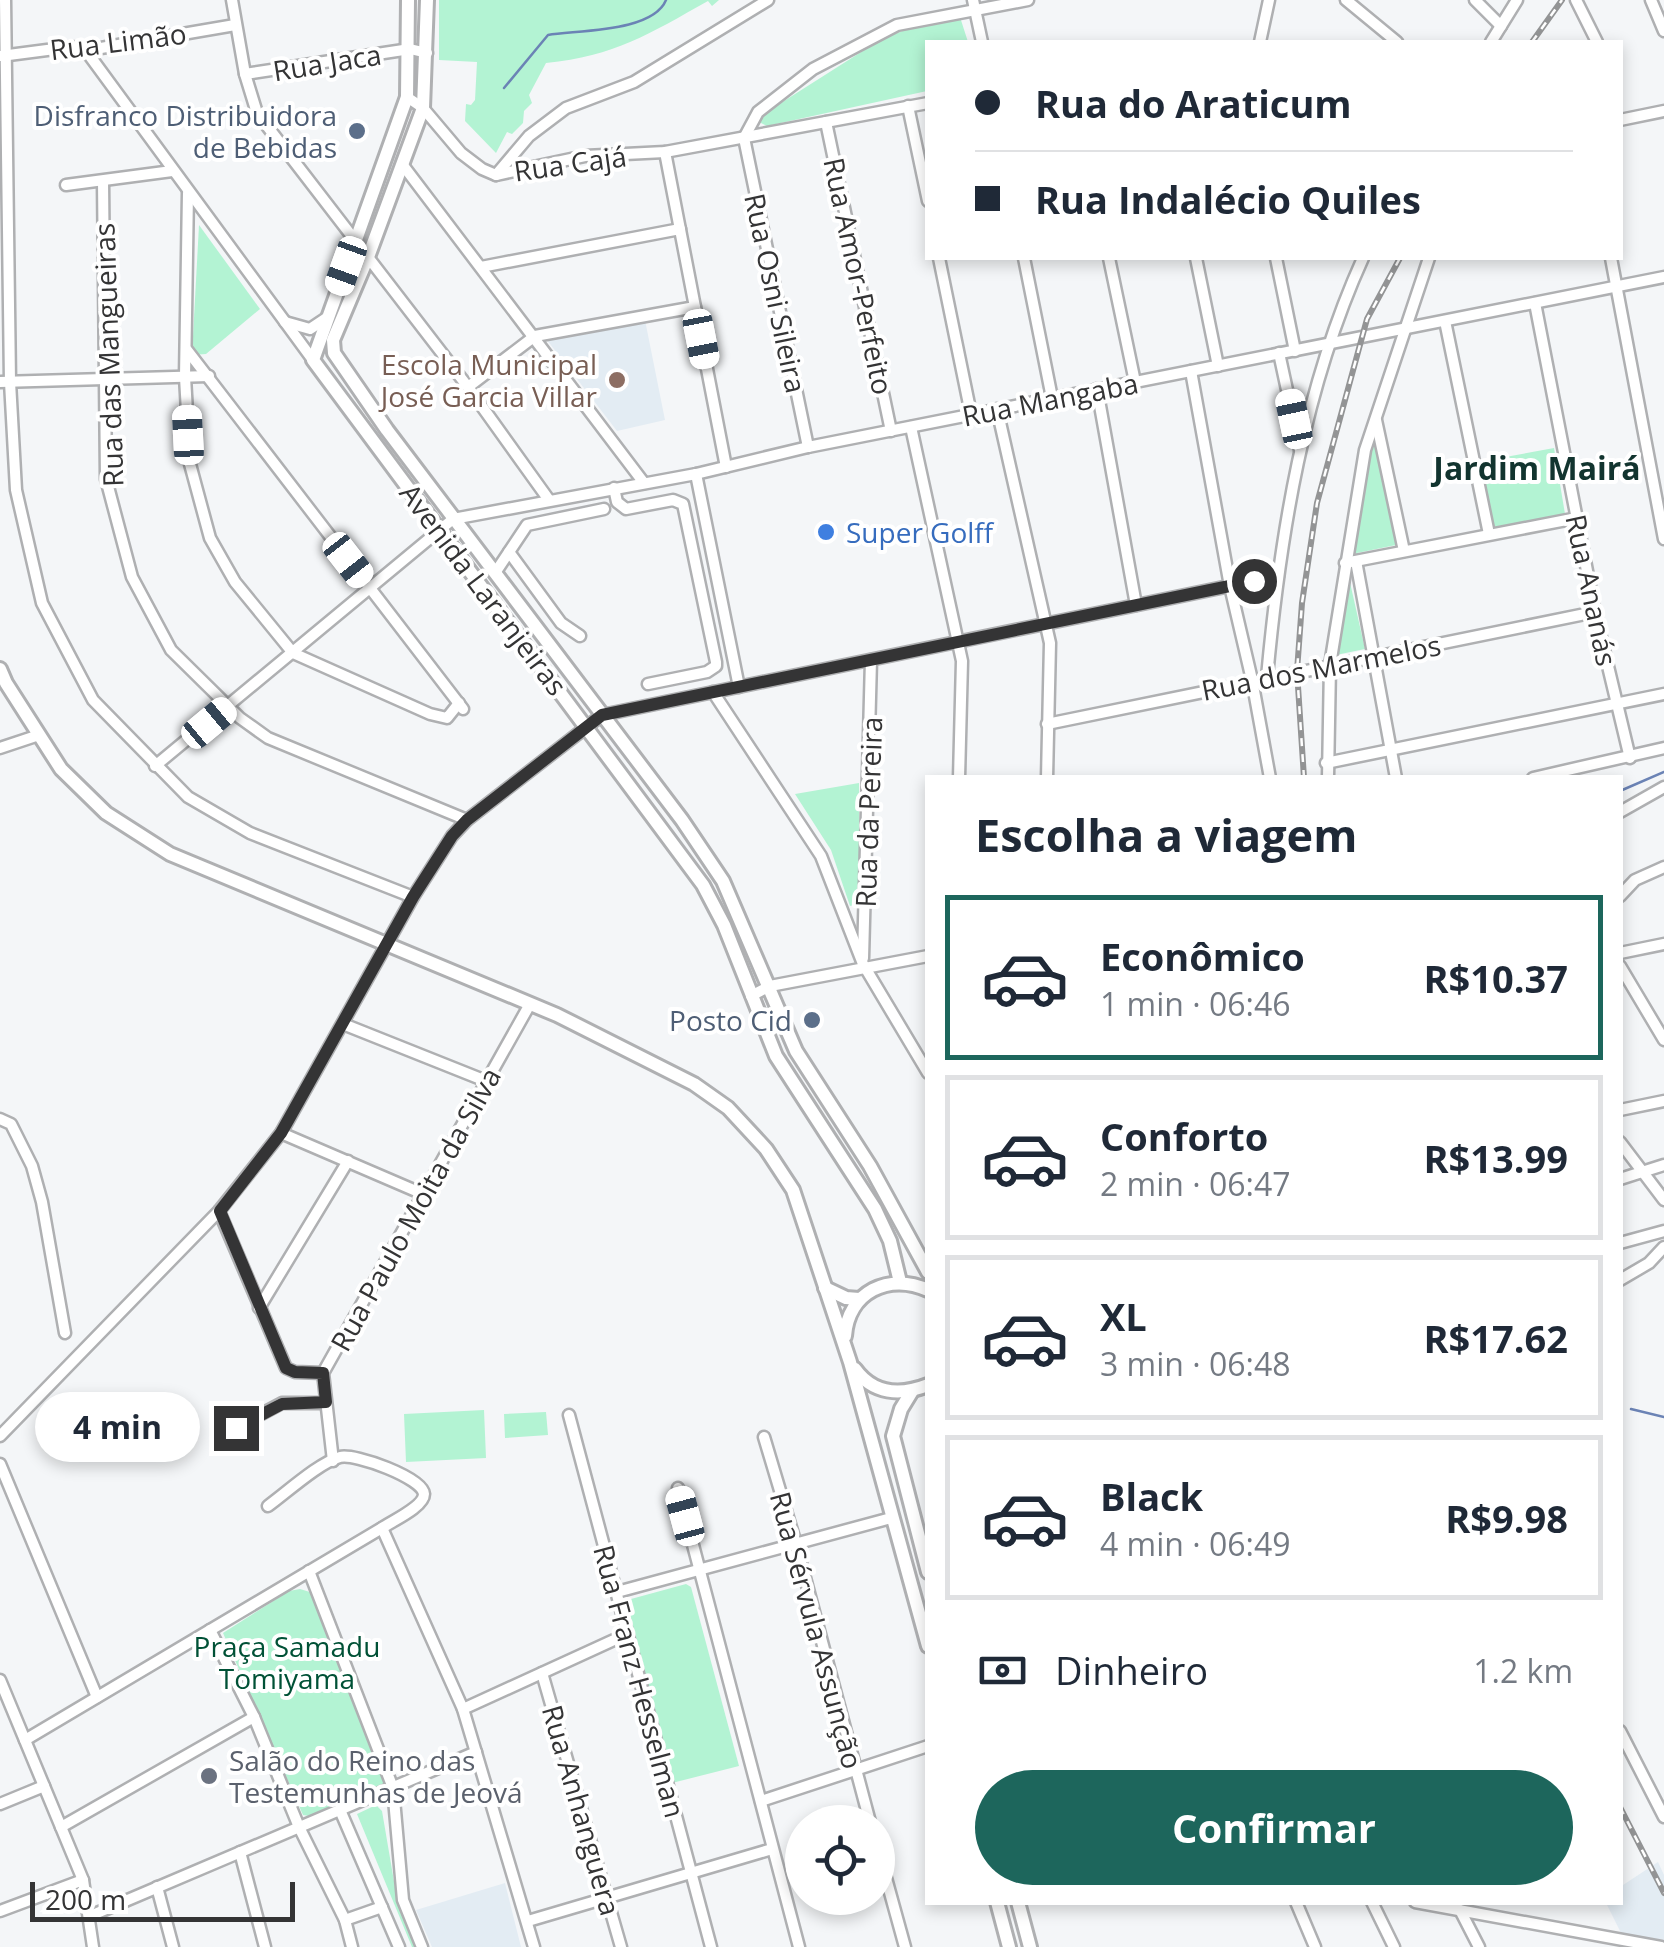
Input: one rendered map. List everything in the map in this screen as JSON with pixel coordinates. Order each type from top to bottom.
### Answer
[{"type":"main road","points":[[312,360],[407,97],[408,0]]},
{"type":"main road","points":[[368,257],[423,108],[427,0]]},
{"type":"main road","name":"Avenida Laranjeiras","points":[[368,257],[333,340],[338,363],[682,820],[723,881],[796,1051],[870,1166],[925,1263]]},
{"type":"main road","name":"Avenida Laranjeiras","points":[[312,360],[703,885],[724,926],[776,1056],[875,1209],[890,1241],[900,1282]]},
{"type":"main road","points":[[0,669],[62,768],[106,813],[170,854],[530,1004],[657,1063],[728,1108],[766,1149],[793,1190],[848,1356],[925,1636]]},
{"type":"main road","points":[[925,1289],[900,1282],[885,1284],[859,1300],[844,1331],[848,1356],[858,1374],[883,1390],[912,1391],[925,1385]]},
{"type":"main road","points":[[826,1288],[859,1300]]},
{"type":"main road","points":[[912,1391],[892,1436],[925,1561]]},
{"type":"main road","points":[[998,1905],[1009,1947]]},
{"type":"main road","points":[[1019,1905],[1030,1947]]},
{"type":"street","points":[[5,0],[5,382],[16,490],[42,602],[93,700],[188,797],[225,821],[413,897]]},
{"type":"street","points":[[232,0],[257,113],[468,386],[549,500]]},
{"type":"street","points":[[496,174],[529,136],[566,108],[634,82],[768,0]]},
{"type":"street","points":[[744,138],[758,112],[814,70],[897,25],[975,5],[1028,0]]},
{"type":"street","points":[[1260,40],[1269,0]]},
{"type":"street","points":[[1346,0],[1395,40]]},
{"type":"street","points":[[1475,0],[1500,26]]},
{"type":"street","points":[[1491,40],[1517,0]]},
{"type":"street","points":[[1576,0],[1596,40]]},
{"type":"street","points":[[1650,0],[1664,31]]},
{"type":"street","points":[[975,5],[982,40]]},
{"type":"street","name":"Rua Limão","points":[[3,56],[235,25]]},
{"type":"street","name":"Avenida Laranjeiras","points":[[84,48],[312,360]]},
{"type":"street","name":"Rua Jaca","points":[[246,74],[410,49],[426,52]]},
{"type":"street","name":"Rua Cajá","points":[[407,97],[423,108],[461,153],[496,174],[585,156],[665,152],[925,103]]},
{"type":"street","points":[[908,106],[925,187]]},
{"type":"street","points":[[1623,118],[1664,112]]},
{"type":"street","name":"Rua Amor-Perfeito","points":[[826,122],[891,430]]},
{"type":"street","name":"Rua Osni Sileira","points":[[744,138],[808,447]]},
{"type":"street","points":[[665,152],[726,467]]},
{"type":"street","points":[[402,164],[644,483]]},
{"type":"street","points":[[66,185],[172,171]]},
{"type":"street","name":"Rua das Mangueiras","points":[[104,181],[106,478],[132,577],[171,650],[228,707],[268,738],[467,820]]},
{"type":"street","points":[[186,349],[461,706],[447,718],[293,653],[235,582],[210,538],[190,464],[185,377],[188,193]]},
{"type":"street","points":[[188,223],[205,216]]},
{"type":"street","points":[[481,267],[680,229]]},
{"type":"street","points":[[939,260],[971,414]]},
{"type":"street","points":[[1024,260],[1052,398]]},
{"type":"street","points":[[1109,260],[1135,382]]},
{"type":"street","points":[[1196,260],[1218,366]]},
{"type":"street","points":[[1276,260],[1294,351]]},
{"type":"street","points":[[1267,677],[1278,576],[1301,452],[1330,344],[1362,260]]},
{"type":"street","points":[[1328,775],[1330,666],[1350,562],[1365,450],[1428,260]]},
{"type":"street","points":[[1610,260],[1664,539]]},
{"type":"street","name":"Rua Mangaba","points":[[156,766],[453,519],[696,474],[891,430],[1664,278]]},
{"type":"street","name":"Rua Ananás","points":[[1535,303],[1595,612],[1630,758]]},
{"type":"street","points":[[468,386],[534,336],[694,307]]},
{"type":"street","points":[[284,322],[310,329],[328,318]]},
{"type":"street","points":[[1446,321],[1489,534]]},
{"type":"street","points":[[1279,353],[1301,452]]},
{"type":"street","points":[[1190,371],[1230,586],[1252,680],[1267,775]]},
{"type":"street","points":[[5,382],[209,376]]},
{"type":"street","points":[[1097,390],[1136,605]]},
{"type":"street","points":[[997,409],[1052,660],[1047,775]]},
{"type":"street","points":[[1375,415],[1404,551]]},
{"type":"street","points":[[911,426],[962,661],[959,775]]},
{"type":"street","points":[[696,474],[739,687]]},
{"type":"street","points":[[614,488],[617,502],[626,509],[673,500],[683,504],[716,662],[707,672],[648,684]]},
{"type":"street","points":[[495,573],[527,525],[604,509]]},
{"type":"street","points":[[1350,562],[1577,518]]},
{"type":"street","points":[[509,552],[561,623],[580,636]]},
{"type":"street","points":[[1350,562],[1374,656],[1395,775]]},
{"type":"street","points":[[0,1436],[220,1211],[281,1133],[413,897],[452,836],[467,820],[602,715],[1278,576]]},
{"type":"street","name":"Rua dos Marmelos","points":[[1047,724],[1595,612]]},
{"type":"street","name":"Rua da Pereira","points":[[864,967],[871,660]]},
{"type":"street","points":[[713,692],[821,856],[864,967],[925,1068]]},
{"type":"street","points":[[1326,763],[1664,694]]},
{"type":"street","points":[[0,748],[39,735]]},
{"type":"street","points":[[1548,775],[1664,748]]},
{"type":"street","points":[[1623,810],[1664,787]]},
{"type":"street","points":[[1623,893],[1635,880],[1664,866]]},
{"type":"street","points":[[1623,953],[1664,944]]},
{"type":"street","points":[[750,996],[770,986],[925,957]]},
{"type":"street","points":[[1623,971],[1664,1040]]},
{"type":"street","name":"Rua Paulo Moita da Silva","points":[[332,1461],[323,1373],[530,1004]]},
{"type":"street","points":[[343,1024],[486,1081]]},
{"type":"street","points":[[1623,1109],[1664,1101]]},
{"type":"street","points":[[0,1119],[11,1124],[32,1166],[65,1332]]},
{"type":"street","points":[[281,1133],[423,1194]]},
{"type":"street","points":[[1623,1146],[1664,1200]]},
{"type":"street","points":[[258,1308],[348,1162]]},
{"type":"street","points":[[1623,1178],[1664,1165]]},
{"type":"street","points":[[220,1211],[286,1368],[323,1373]]},
{"type":"street","points":[[1623,1242],[1664,1231]]},
{"type":"street","points":[[1623,1278],[1649,1263],[1664,1247]]},
{"type":"street","points":[[236,1428],[282,1404],[326,1402]]},
{"type":"street","name":"Rua Franz Hesselman","points":[[569,1414],[712,1947]]},
{"type":"street","name":"Rua Sérvula Assunção","points":[[764,1437],[865,1805]]},
{"type":"street","points":[[25,1740],[382,1528],[423,1499],[424,1492],[418,1482],[347,1456],[332,1461],[268,1506]]},
{"type":"street","points":[[0,1464],[97,1698]]},
{"type":"street","points":[[678,1488],[799,1947]]},
{"type":"street","points":[[617,1592],[891,1518]]},
{"type":"street","points":[[382,1528],[463,1709],[534,1947]]},
{"type":"street","points":[[309,1572],[393,1788],[403,1900],[422,1947]]},
{"type":"street","points":[[210,1630],[345,1920],[352,1947]]},
{"type":"street","points":[[463,1709],[627,1634]]},
{"type":"street","name":"Rua Anhanguera","points":[[542,1673],[621,1947]]},
{"type":"street","points":[[0,1680],[83,1880],[93,1947]]},
{"type":"street","points":[[61,1828],[254,1718]]},
{"type":"street","points":[[1623,1737],[1664,1817]]},
{"type":"street","points":[[761,1801],[925,1747]]},
{"type":"street","points":[[90,1916],[476,1752]]},
{"type":"street","points":[[0,1804],[44,1786]]},
{"type":"street","points":[[340,1810],[399,1947]]},
{"type":"street","points":[[528,1922],[772,1849]]},
{"type":"street","points":[[240,1852],[265,1947]]},
{"type":"street","points":[[0,1911],[83,1880]]},
{"type":"street","points":[[157,1887],[173,1947]]},
{"type":"street","points":[[1297,1905],[1314,1947]]},
{"type":"street","points":[[1373,1905],[1394,1947]]},
{"type":"street","points":[[1432,1905],[1661,1947]]},
{"type":"street","points":[[345,1920],[382,1906]]},
{"type":"street","points":[[895,1908],[906,1947]]},
{"type":"street","points":[[1460,1910],[1478,1947]]},
{"type":"street","points":[[1573,1947],[1577,1931]]},
{"type":"shaded area","name":"Escola Municipal José Garcia Villar","points":[[645,320],[665,420],[617,431],[547,340]]},
{"type":"shaded area","points":[[1658,1862],[1664,1875],[1664,1947],[1628,1947],[1607,1905],[1623,1905],[1623,1885]]},
{"type":"shaded area","points":[[505,1883],[521,1947],[432,1947],[416,1910]]},
{"type":"green space","points":[[439,0],[719,0],[712,6],[708,1],[612,49],[546,63],[529,95],[532,103],[524,111],[523,123],[512,134],[507,132],[496,153],[465,121],[466,104],[475,100],[477,62],[439,60]]},
{"type":"green space","points":[[960,17],[967,40],[925,40],[925,91],[767,126],[759,122],[759,117],[880,40],[910,28]]},
{"type":"green space","points":[[199,225],[260,309],[206,354],[192,355]]},
{"type":"green space","points":[[1375,433],[1396,545],[1352,554]]},
{"type":"green space","points":[[1554,448],[1565,514],[1500,528],[1493,526],[1478,462]]},
{"type":"green space","points":[[1347,580],[1365,649],[1336,655]]},
{"type":"green space","points":[[859,783],[860,903],[850,906],[831,850],[795,794]]},
{"type":"green space","points":[[484,1410],[486,1458],[406,1462],[404,1414]]},
{"type":"green space","points":[[546,1412],[548,1435],[505,1438],[504,1414]]},
{"type":"green space","points":[[686,1584],[691,1587],[739,1766],[672,1783],[626,1614],[631,1599]]},
{"type":"green space","name":"Praça Samadu Tomiyama","points":[[289,1591],[313,1593],[384,1782],[379,1790],[309,1816],[303,1815],[223,1633]]},
{"type":"green space","points":[[376,1805],[382,1811],[397,1899],[417,1947],[412,1947],[357,1814]]},
{"type":"waterway","points":[[504,88],[548,35],[631,24],[658,10],[666,0]]},
{"type":"waterway","points":[[1623,790],[1664,772]]},
{"type":"waterway","points":[[1631,1409],[1664,1417]]},
{"type":"railway","points":[[1533,40],[1562,0]]},
{"type":"railway","points":[[1304,775],[1297,671],[1302,603],[1317,503],[1367,319],[1399,260]]},
{"type":"railway","points":[[1623,1813],[1664,1893]]},
{"type":"place","name":"Disfranco Distribuidora de Bebidas","points":[[357,131]]},
{"type":"place","name":"Escola Municipal José Garcia Villar","points":[[617,380]]},
{"type":"place","name":"Super Golff","points":[[826,532]]},
{"type":"place","name":"Posto Cid","points":[[812,1020]]},
{"type":"place","name":"Salão do Reino das Testemunhas de Jeová","points":[[209,1776]]},
{"type":"district","name":"Jardim Mairá","points":[[1537,467]]},
{"type":"route","points":[[236,1428],[282,1404],[326,1402],[323,1373],[286,1368],[220,1211],[281,1133],[413,897],[452,836],[467,820],[602,715],[1254,581]]}]
